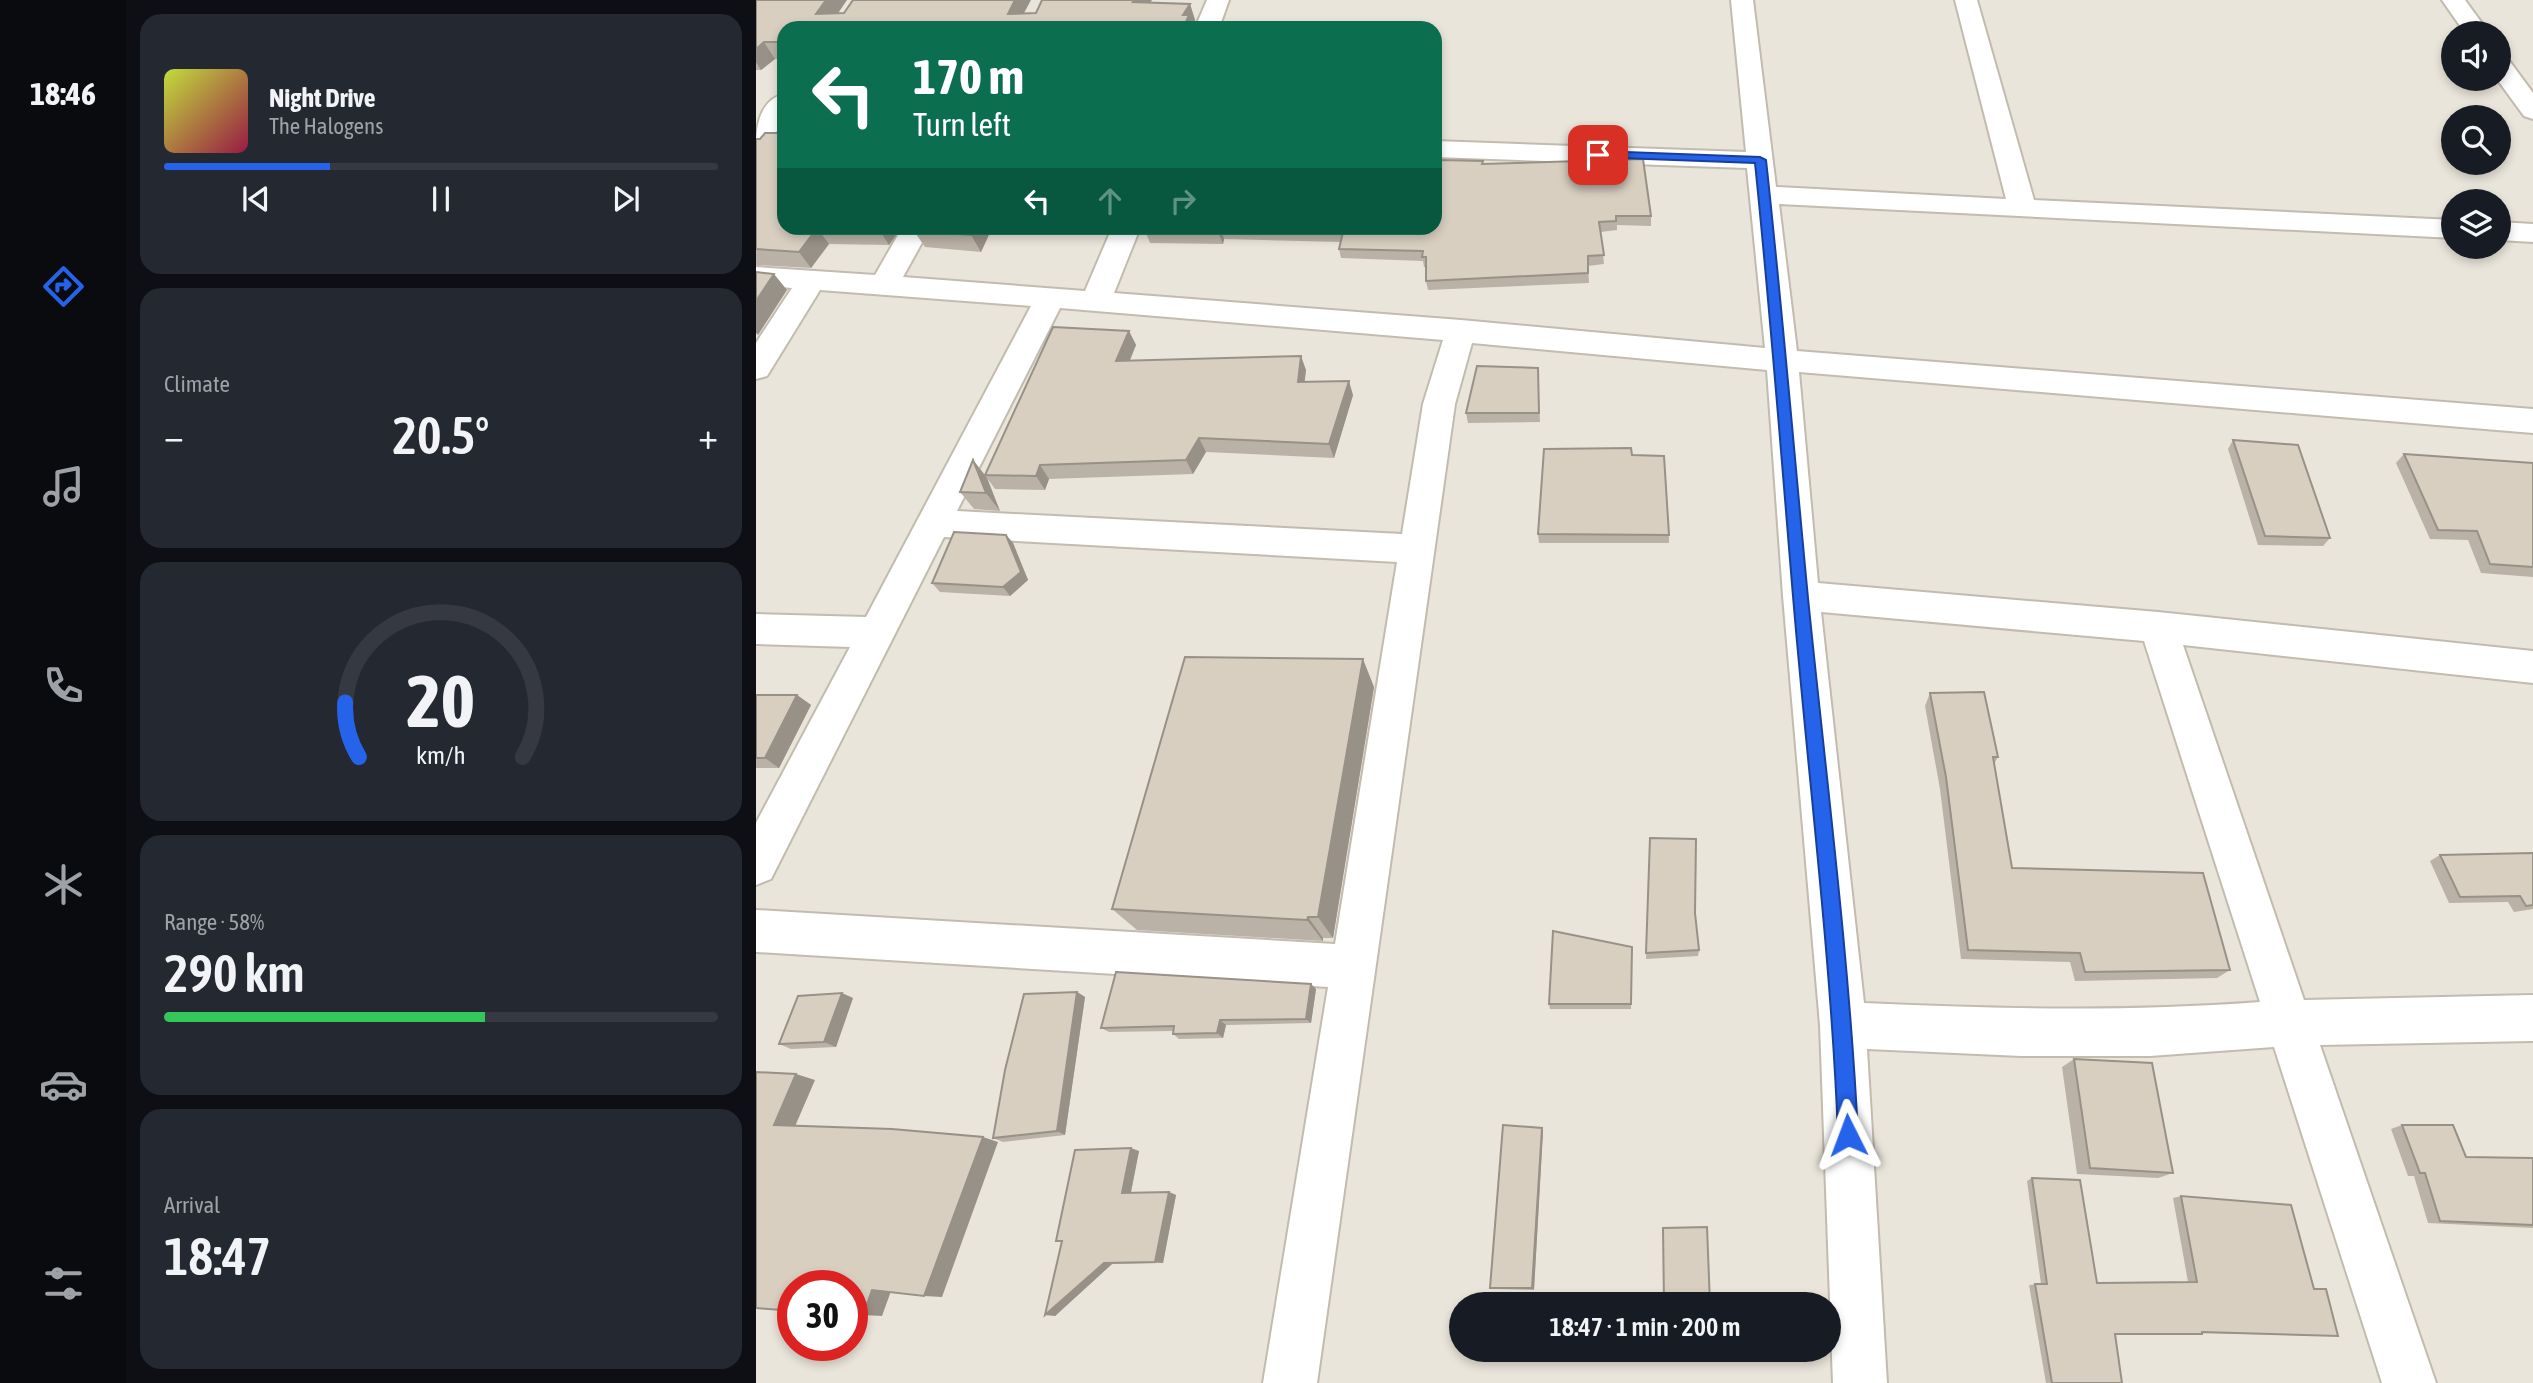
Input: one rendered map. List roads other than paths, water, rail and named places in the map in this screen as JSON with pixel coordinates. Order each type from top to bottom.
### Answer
[{"type":"street","points":[[1210,21],[1218,0]]},
{"type":"street","points":[[1742,0],[1782,359],[1801,596],[1843,1025],[1860,1383]]},
{"type":"street","points":[[1966,0],[2022,206]]},
{"type":"street","points":[[2453,0],[2468,21]]},
{"type":"street","points":[[2511,81],[2533,111]]},
{"type":"street","points":[[756,139],[777,111]]},
{"type":"street","points":[[1442,150],[1762,178],[2022,206],[2441,228]]},
{"type":"street","points":[[2511,232],[2533,233]]},
{"type":"street","points":[[884,285],[912,235]]},
{"type":"street","points":[[1095,302],[1123,235]]},
{"type":"street","points":[[756,276],[1461,330],[2306,405],[2533,421]]},
{"type":"street","points":[[756,368],[812,280]]},
{"type":"street","points":[[756,865],[1049,298]]},
{"type":"street","points":[[1290,1383],[1439,404],[1461,330]]},
{"type":"street","points":[[933,523],[1417,549]]},
{"type":"street","points":[[1801,596],[2158,627],[2533,667]]},
{"type":"street","points":[[2158,627],[2409,1383]]},
{"type":"street","points":[[756,629],[876,632]]},
{"type":"street","points":[[756,931],[1354,967]]},
{"type":"street","points":[[1843,1025],[2021,1034],[2150,1033],[2291,1023],[2533,1018]]}]
